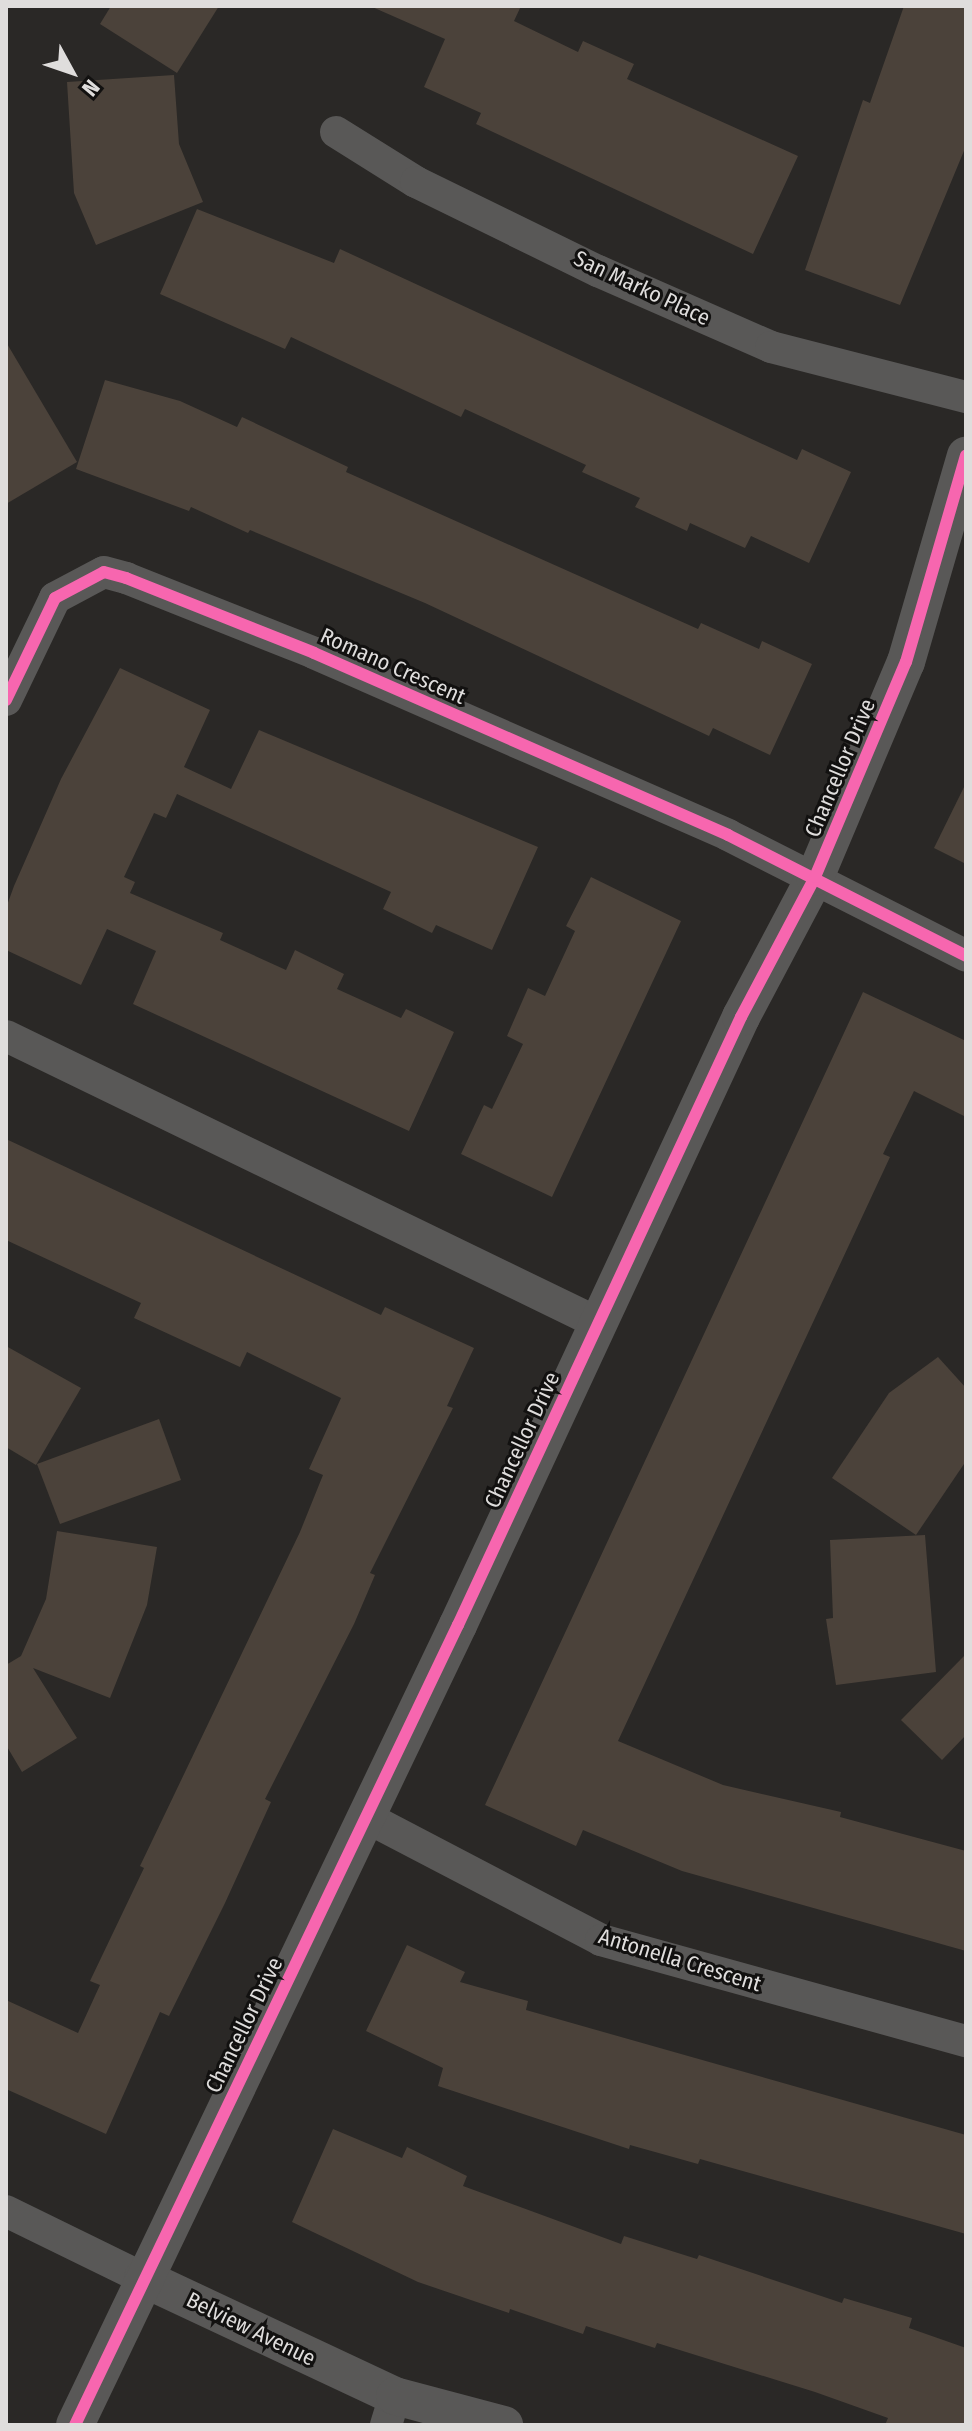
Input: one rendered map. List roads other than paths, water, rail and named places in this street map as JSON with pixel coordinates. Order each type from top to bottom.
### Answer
[{"type":"street","name":"San Marko Place","points":[[336,132],[416,182],[598,271],[771,347],[966,397]]},
{"type":"street","name":"Chancellor Drive","points":[[75,2425],[366,1817],[741,1017],[815,877],[906,662],[966,456]]},
{"type":"street","name":"Romano Crescent","points":[[6,700],[55,598],[104,572],[314,653],[815,877]]},
{"type":"street","points":[[815,877],[966,956]]},
{"type":"street","points":[[6,1036],[598,1323]]},
{"type":"street","name":"Antonella Crescent","points":[[366,1817],[601,1940],[966,2041]]},
{"type":"street","name":"Belview Avenue","points":[[6,2211],[143,2278],[390,2410],[504,2425]]}]
